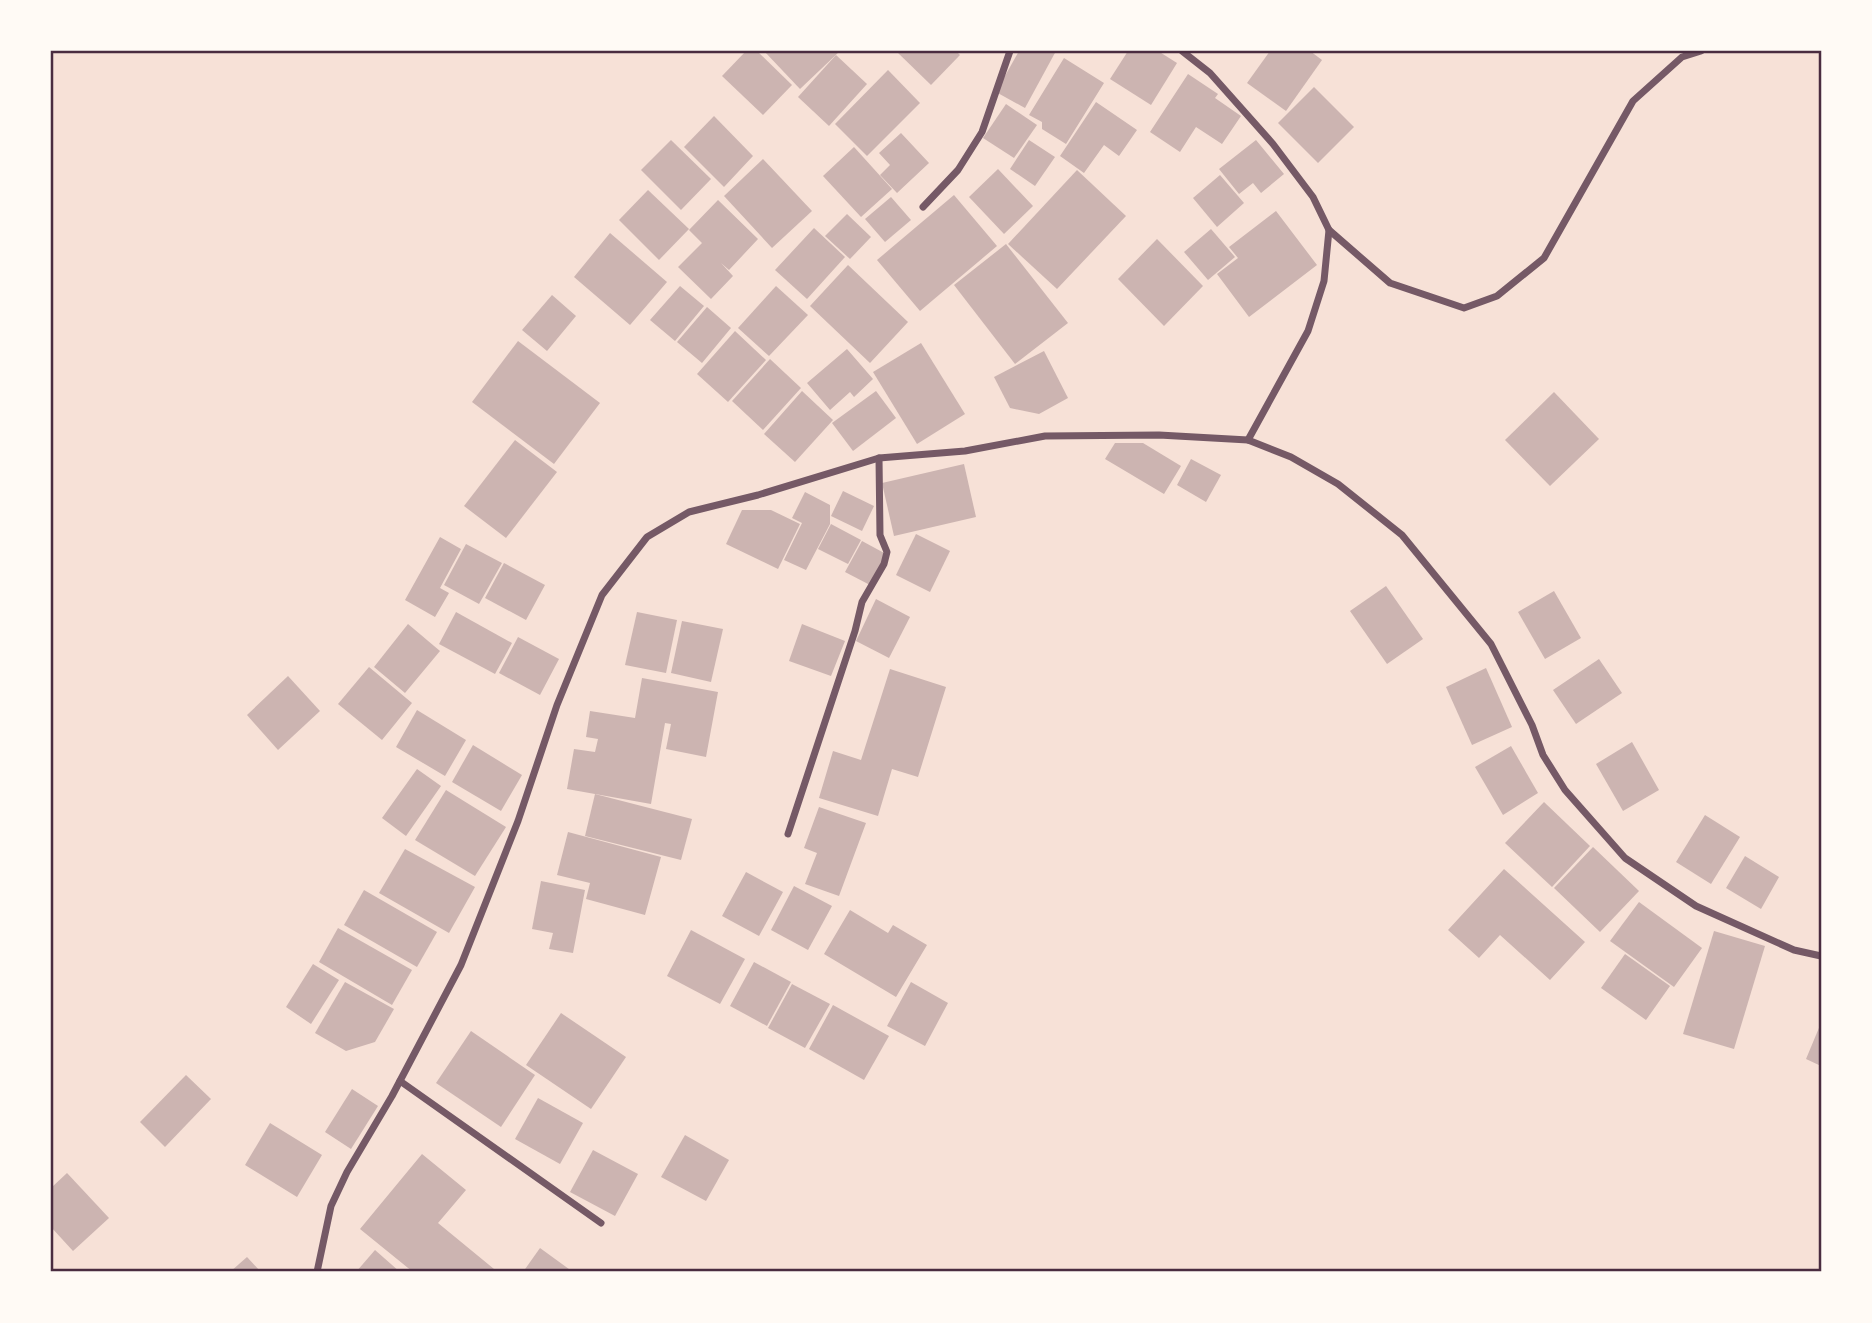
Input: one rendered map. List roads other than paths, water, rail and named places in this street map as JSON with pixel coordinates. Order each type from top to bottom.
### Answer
[{"type":"street","points":[[923,207],[958,170],[982,132],[1010,51]]},
{"type":"street","points":[[1182,51],[1210,73],[1273,144],[1313,197],[1329,230],[1390,283],[1464,308],[1497,296],[1544,258],[1633,101],[1682,57],[1701,51]]},
{"type":"street","points":[[1248,440],[1308,331],[1324,281],[1329,230]]},
{"type":"street","points":[[317,1272],[331,1206],[461,965],[518,821],[557,705],[602,595],[647,537],[689,512],[758,495],[879,458],[965,451],[1045,436],[1159,435],[1248,440],[1291,457],[1338,484],[1402,535],[1491,644],[1532,725],[1543,755],[1565,790],[1625,858],[1696,906],[1794,950],[1821,956]]},
{"type":"street","points":[[788,834],[855,631],[862,602],[884,564],[887,552],[880,535],[879,458]]},
{"type":"street","points":[[400,1081],[601,1223]]}]
